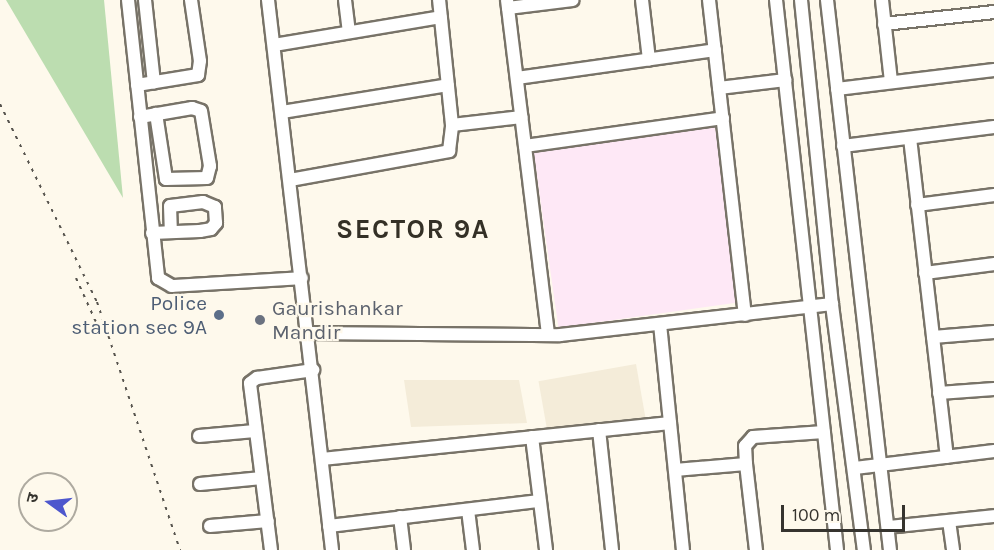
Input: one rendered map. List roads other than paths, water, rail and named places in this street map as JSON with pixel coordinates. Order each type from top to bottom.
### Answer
[{"type":"street","points":[[128,0],[155,270],[165,284],[302,278]]},
{"type":"street","points":[[145,0],[154,83]]},
{"type":"street","points":[[136,86],[195,77],[200,71],[191,0]]},
{"type":"street","points":[[268,0],[332,550]]},
{"type":"street","points":[[345,0],[349,31]]},
{"type":"street","points":[[290,180],[446,152],[452,147],[452,125],[439,0]]},
{"type":"street","points":[[548,335],[508,4],[573,0]]},
{"type":"street","points":[[642,0],[649,60]]},
{"type":"street","points":[[709,0],[745,315]]},
{"type":"street","points":[[776,0],[837,550]]},
{"type":"street","points":[[801,0],[832,304],[864,550]]},
{"type":"street","points":[[827,0],[890,550]]},
{"type":"street","points":[[882,0],[891,82]]},
{"type":"street","points":[[884,24],[994,12]]},
{"type":"street","points":[[274,45],[441,17]]},
{"type":"street","points":[[517,78],[715,50]]},
{"type":"street","points":[[837,89],[994,70]]},
{"type":"street","points":[[719,88],[786,80]]},
{"type":"street","points":[[282,112],[448,85]]},
{"type":"street","points":[[140,117],[156,114],[192,108],[201,111],[210,166],[207,178],[166,179],[156,114]]},
{"type":"street","points":[[452,125],[522,117]]},
{"type":"street","points":[[525,146],[723,118]]},
{"type":"street","points":[[843,146],[994,128]]},
{"type":"street","points":[[910,138],[947,457]]},
{"type":"street","points":[[917,205],[994,195]]},
{"type":"street","points":[[152,233],[171,232]]},
{"type":"street","points":[[925,273],[994,264]]},
{"type":"street","points":[[308,333],[548,335],[832,304]]},
{"type":"street","points":[[660,324],[683,550]]},
{"type":"street","points":[[933,338],[994,332]]},
{"type":"street","points":[[271,550],[250,387],[253,380],[312,370]]},
{"type":"street","points":[[939,393],[994,389]]},
{"type":"street","points":[[322,459],[670,423]]},
{"type":"street","points":[[598,430],[612,550]]},
{"type":"street","points":[[199,436],[255,431]]},
{"type":"street","points":[[756,550],[745,446],[753,437],[824,432]]},
{"type":"street","points":[[532,437],[546,550]]},
{"type":"street","points":[[855,468],[994,452]]},
{"type":"street","points":[[675,470],[746,464]]},
{"type":"street","points":[[200,483],[262,478]]},
{"type":"street","points":[[330,526],[540,501]]},
{"type":"street","points":[[468,510],[473,550]]},
{"type":"street","points":[[888,527],[994,516]]},
{"type":"street","points":[[400,517],[404,550]]},
{"type":"street","points":[[210,526],[267,521]]},
{"type":"street","points":[[949,521],[953,550]]},
{"type":"railway","points":[[0,104],[97,302],[180,550]]},
{"type":"railway","points":[[76,278],[96,322]]},
{"type":"place","name":"Police station sec 9A","points":[[219,315]]},
{"type":"place","name":"Gaurishankar Mandir","points":[[260,320]]},
{"type":"district","name":"SECTOR 9A","points":[[413,230]]}]
